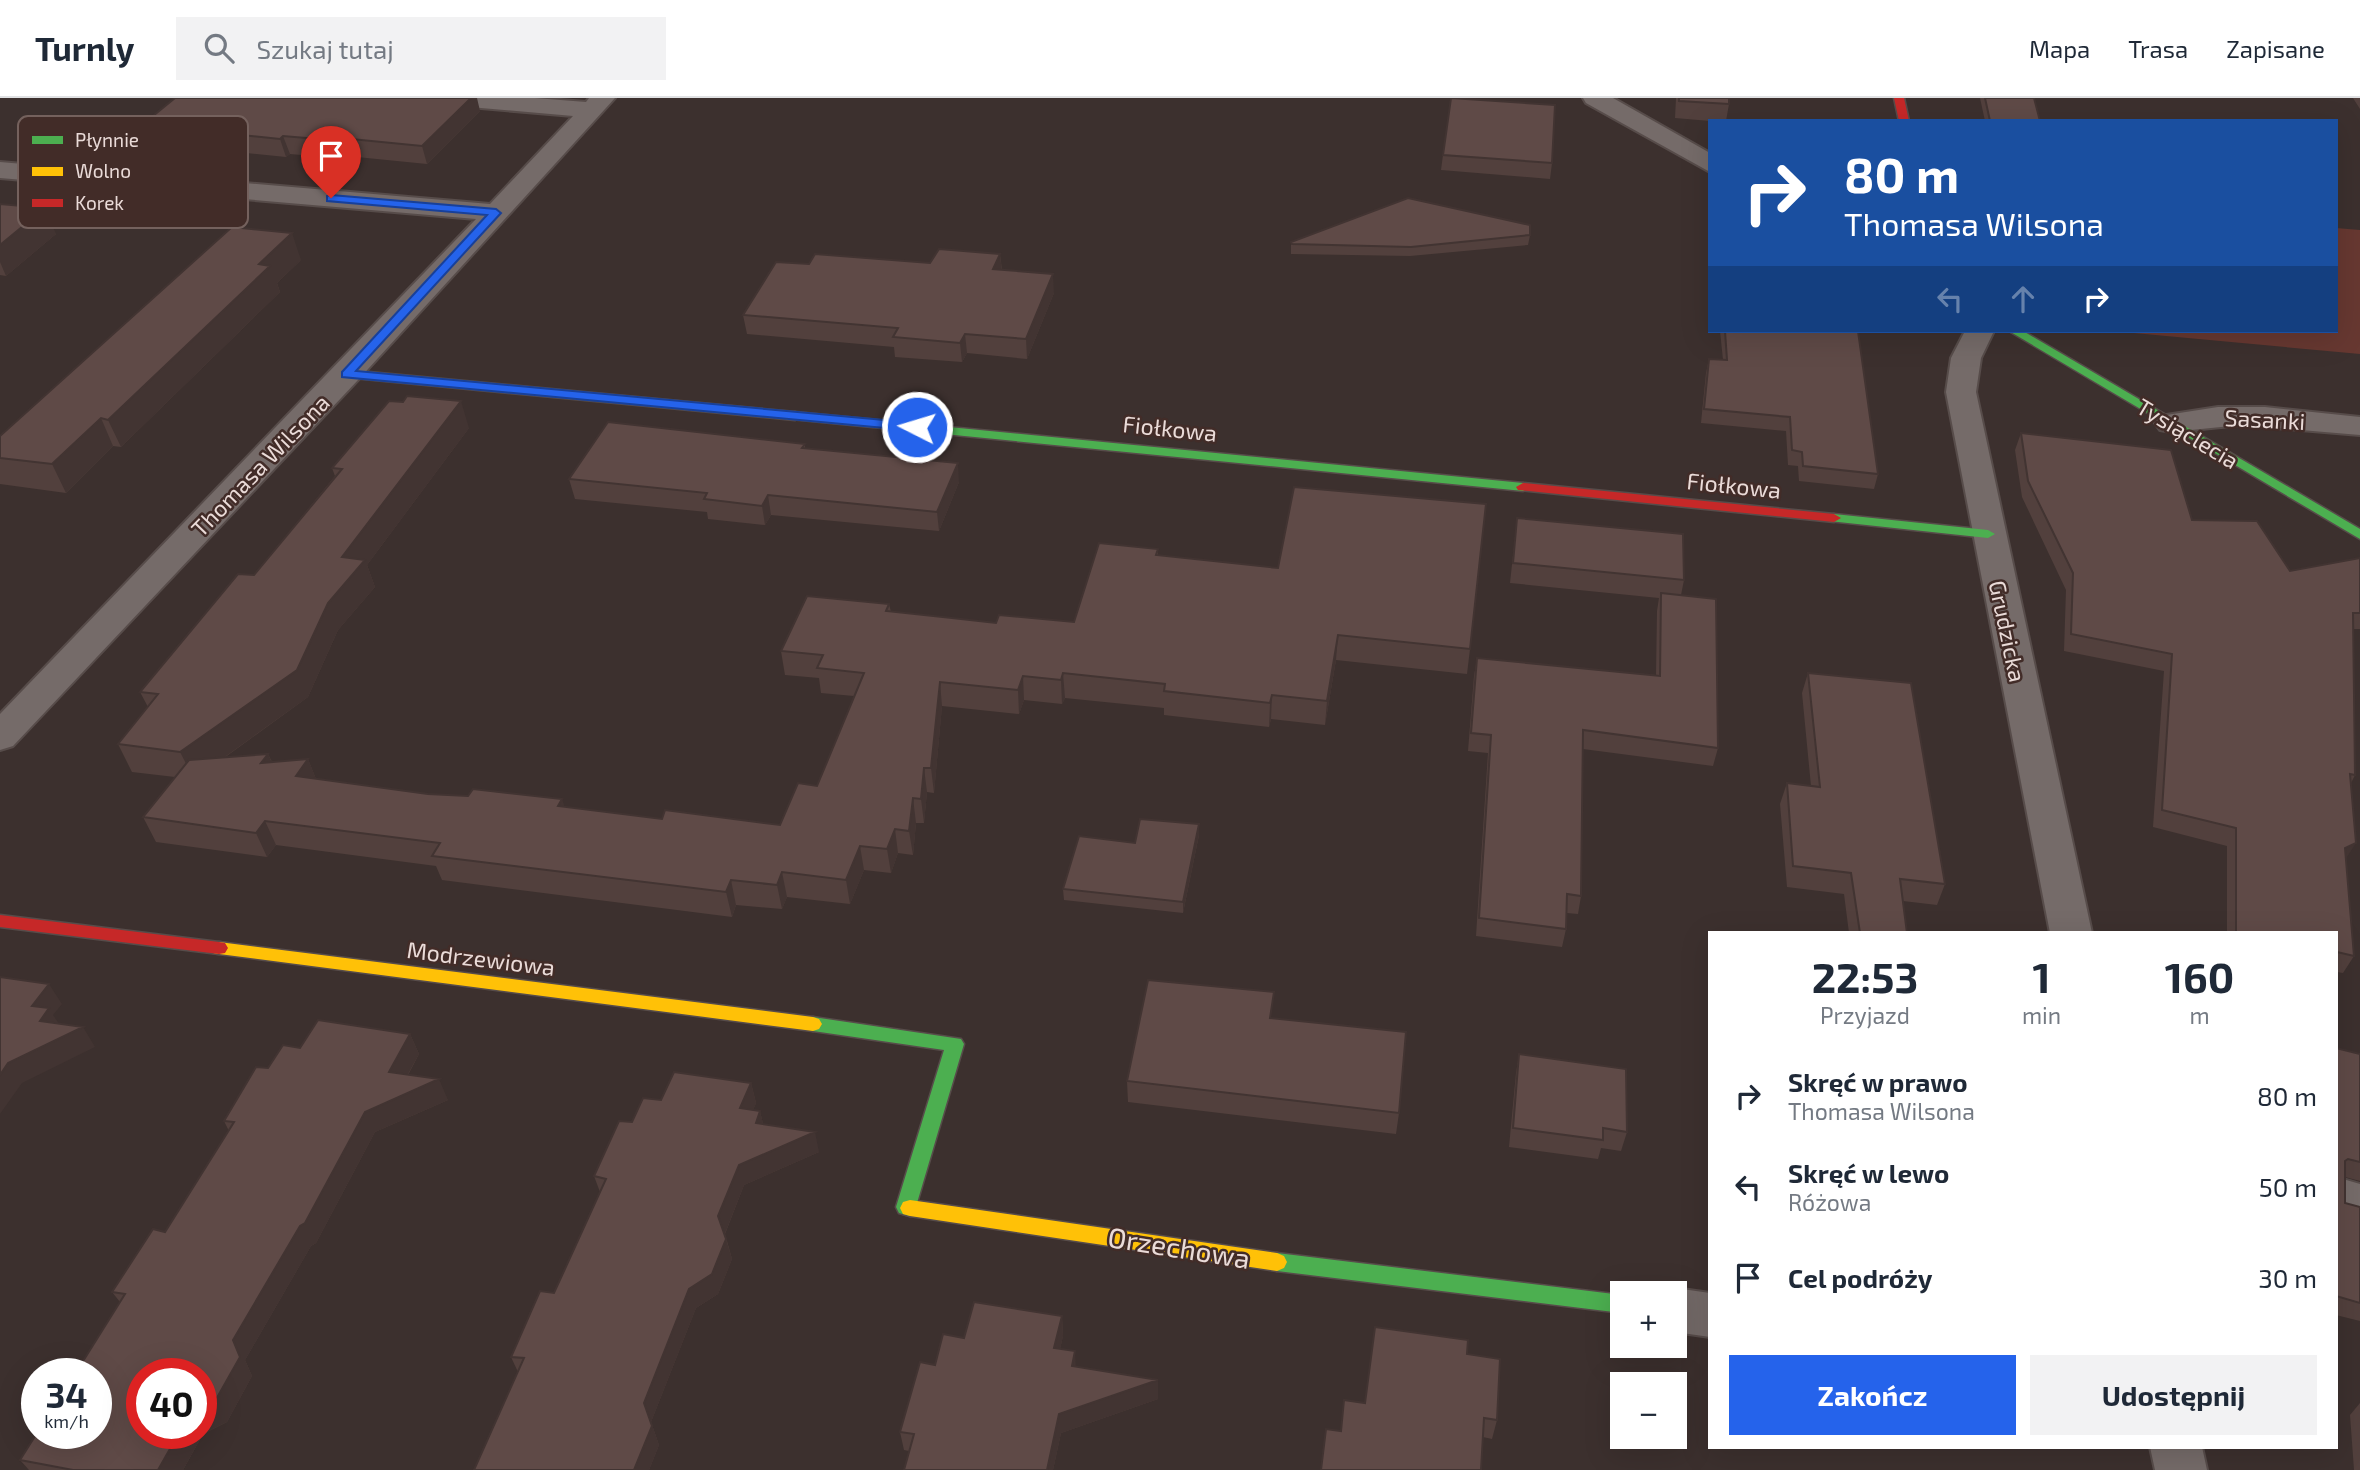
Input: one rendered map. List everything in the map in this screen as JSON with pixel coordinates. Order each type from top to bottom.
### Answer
[{"type":"street","points":[[446,98],[597,104]]},
{"type":"street","points":[[1595,98],[1708,163]]},
{"type":"street","points":[[1899,98],[1904,119]]},
{"type":"street","name":"Thomasa Wilsona","points":[[0,737],[347,374],[597,104]]},
{"type":"street","points":[[0,170],[18,172]]},
{"type":"street","points":[[248,192],[496,213]]},
{"type":"street","name":"Grudzicka","points":[[1978,333],[1966,358],[1961,392],[2071,931]]},
{"type":"street","name":"Tysiąclecia","points":[[2018,333],[2360,535]]},
{"type":"street","name":"Fiołkowa","points":[[347,374],[1080,442],[1988,534]]},
{"type":"street","name":"Sasanki","points":[[2171,423],[2200,416],[2255,416],[2360,426]]},
{"type":"street","name":"Modrzewiowa","points":[[0,921],[625,998],[955,1044]]},
{"type":"street","name":"Orzechowa","points":[[955,1044],[906,1207],[1277,1262],[1610,1303]]},
{"type":"street","points":[[2338,1198],[2360,1204]]},
{"type":"street","points":[[1687,1312],[1708,1315]]},
{"type":"street","points":[[2176,1449],[2181,1470]]},
{"type":"shaded area","points":[[2338,228],[2360,230],[2360,354],[2134,333],[2338,333]]},
{"type":"building","points":[[175,98],[471,98],[422,146],[321,136],[318,139],[283,136],[280,139],[248,136],[248,116],[153,116]]},
{"type":"building","points":[[1451,98],[1555,105],[1552,163],[1443,155]]},
{"type":"building","points":[[1679,98],[1729,98],[1729,104],[1679,101]]},
{"type":"building","points":[[1985,98],[2034,98],[2039,119],[1990,119]]},
{"type":"building","points":[[1408,198],[1530,225],[1530,235],[1411,247],[1291,242]]},
{"type":"building","points":[[0,204],[18,206],[18,228],[21,228],[0,245]]},
{"type":"building","points":[[231,228],[292,233],[259,264],[270,266],[108,420],[101,418],[52,464],[0,458],[0,436]]},
{"type":"building","points":[[939,249],[1000,254],[993,269],[1053,274],[1026,339],[965,334],[960,343],[893,337],[898,328],[743,315],[776,262],[809,264],[815,254],[930,263]]},
{"type":"building","points":[[1725,333],[1858,333],[1878,474],[1803,466],[1802,452],[1792,450],[1790,417],[1704,409],[1709,359],[1727,360]]},
{"type":"building","points":[[407,396],[461,401],[342,557],[365,560],[328,603],[297,670],[180,752],[118,744],[158,694],[140,692],[238,574],[254,575],[342,469],[332,468],[389,401],[403,402]]},
{"type":"building","points":[[608,422],[805,444],[802,448],[958,463],[937,512],[768,495],[762,506],[704,499],[707,493],[569,479]]},
{"type":"building","points":[[2021,433],[2171,450],[2192,520],[2257,521],[2290,571],[2360,558],[2360,613],[2353,613],[2355,775],[2350,774],[2356,843],[2345,848],[2354,956],[2338,952],[2338,931],[2236,931],[2236,828],[2162,810],[2172,654],[2071,634],[2073,573],[2028,481]]},
{"type":"building","points":[[1294,487],[1486,504],[1470,649],[1338,635],[1327,701],[1272,695],[1270,703],[1164,691],[1165,684],[1063,673],[1061,680],[1023,676],[1018,690],[940,682],[931,768],[924,768],[921,799],[913,798],[909,831],[895,829],[887,849],[860,846],[846,880],[782,872],[777,885],[731,880],[726,892],[432,856],[440,843],[265,821],[256,833],[143,817],[189,760],[268,754],[261,763],[308,759],[296,776],[428,794],[468,796],[473,789],[562,799],[558,806],[662,819],[665,810],[780,825],[798,783],[817,786],[864,673],[817,668],[823,655],[781,651],[807,596],[889,604],[886,611],[996,623],[999,615],[1074,622],[1099,543],[1158,549],[1156,555],[1278,568]]},
{"type":"building","points":[[1517,518],[1683,534],[1684,580],[1513,563]]},
{"type":"building","points":[[1661,593],[1716,599],[1718,748],[1583,730],[1581,896],[1567,894],[1566,929],[1479,918],[1491,735],[1471,733],[1477,658],[1660,676]]},
{"type":"building","points":[[1808,673],[1911,683],[1945,884],[1900,879],[1907,931],[1860,931],[1851,873],[1793,866],[1787,783],[1820,787]]},
{"type":"building","points":[[1140,819],[1199,824],[1183,902],[1063,889],[1079,836],[1135,843]]},
{"type":"building","points":[[0,977],[49,984],[32,1006],[49,1008],[40,1021],[83,1027],[8,1063],[0,1075]]},
{"type":"building","points":[[1148,980],[1274,992],[1270,1018],[1406,1032],[1399,1113],[1127,1081]]},
{"type":"building","points":[[318,1020],[410,1034],[389,1072],[439,1079],[365,1112],[305,1223],[300,1226],[233,1340],[240,1357],[217,1398],[217,1358],[126,1358],[126,1449],[170,1449],[158,1470],[73,1470],[20,1460],[27,1449],[112,1449],[112,1358],[85,1358],[125,1294],[112,1292],[153,1229],[165,1232],[234,1122],[224,1121],[256,1067],[268,1068],[283,1045],[300,1048]]},
{"type":"building","points":[[2338,1048],[2360,1054],[2360,1162],[2348,1159],[2345,1161],[2345,1203],[2360,1207],[2360,1303],[2338,1297]]},
{"type":"building","points":[[1519,1054],[1626,1069],[1627,1132],[1603,1128],[1603,1140],[1513,1128]]},
{"type":"building","points":[[674,1072],[751,1083],[740,1108],[760,1111],[756,1123],[815,1132],[739,1165],[718,1216],[726,1239],[712,1274],[689,1289],[644,1403],[652,1426],[634,1470],[474,1470],[524,1358],[511,1357],[540,1291],[554,1293],[606,1179],[594,1176],[619,1121],[632,1122],[643,1098],[661,1100]]},
{"type":"building","points":[[974,1302],[1062,1316],[1054,1348],[1075,1351],[1072,1366],[1158,1380],[1059,1414],[1047,1470],[904,1470],[914,1434],[900,1432],[920,1362],[935,1365],[943,1334],[964,1338]]},
{"type":"building","points":[[1375,1327],[1468,1340],[1467,1354],[1500,1359],[1497,1420],[1484,1418],[1481,1470],[1321,1470],[1326,1429],[1341,1431],[1344,1400],[1365,1403]]},
{"type":"traffic: fast","points":[[2018,333],[2360,535]]},
{"type":"traffic: fast","points":[[795,416],[1523,487]]},
{"type":"traffic: fast","points":[[1834,518],[1988,534]]},
{"type":"traffic: fast","points":[[813,1024],[955,1044],[906,1207],[910,1208]]},
{"type":"traffic: fast","points":[[1277,1262],[1610,1303]]},
{"type":"traffic: slow","points":[[347,374],[795,416]]},
{"type":"traffic: slow","points":[[219,948],[813,1024]]},
{"type":"traffic: slow","points":[[910,1208],[1277,1262]]},
{"type":"traffic: jam","points":[[1899,98],[1904,119]]},
{"type":"traffic: jam","points":[[1523,487],[1834,518]]},
{"type":"traffic: jam","points":[[0,921],[219,948]]},
{"type":"route","points":[[331,198],[496,213],[347,374],[917,427]]}]
